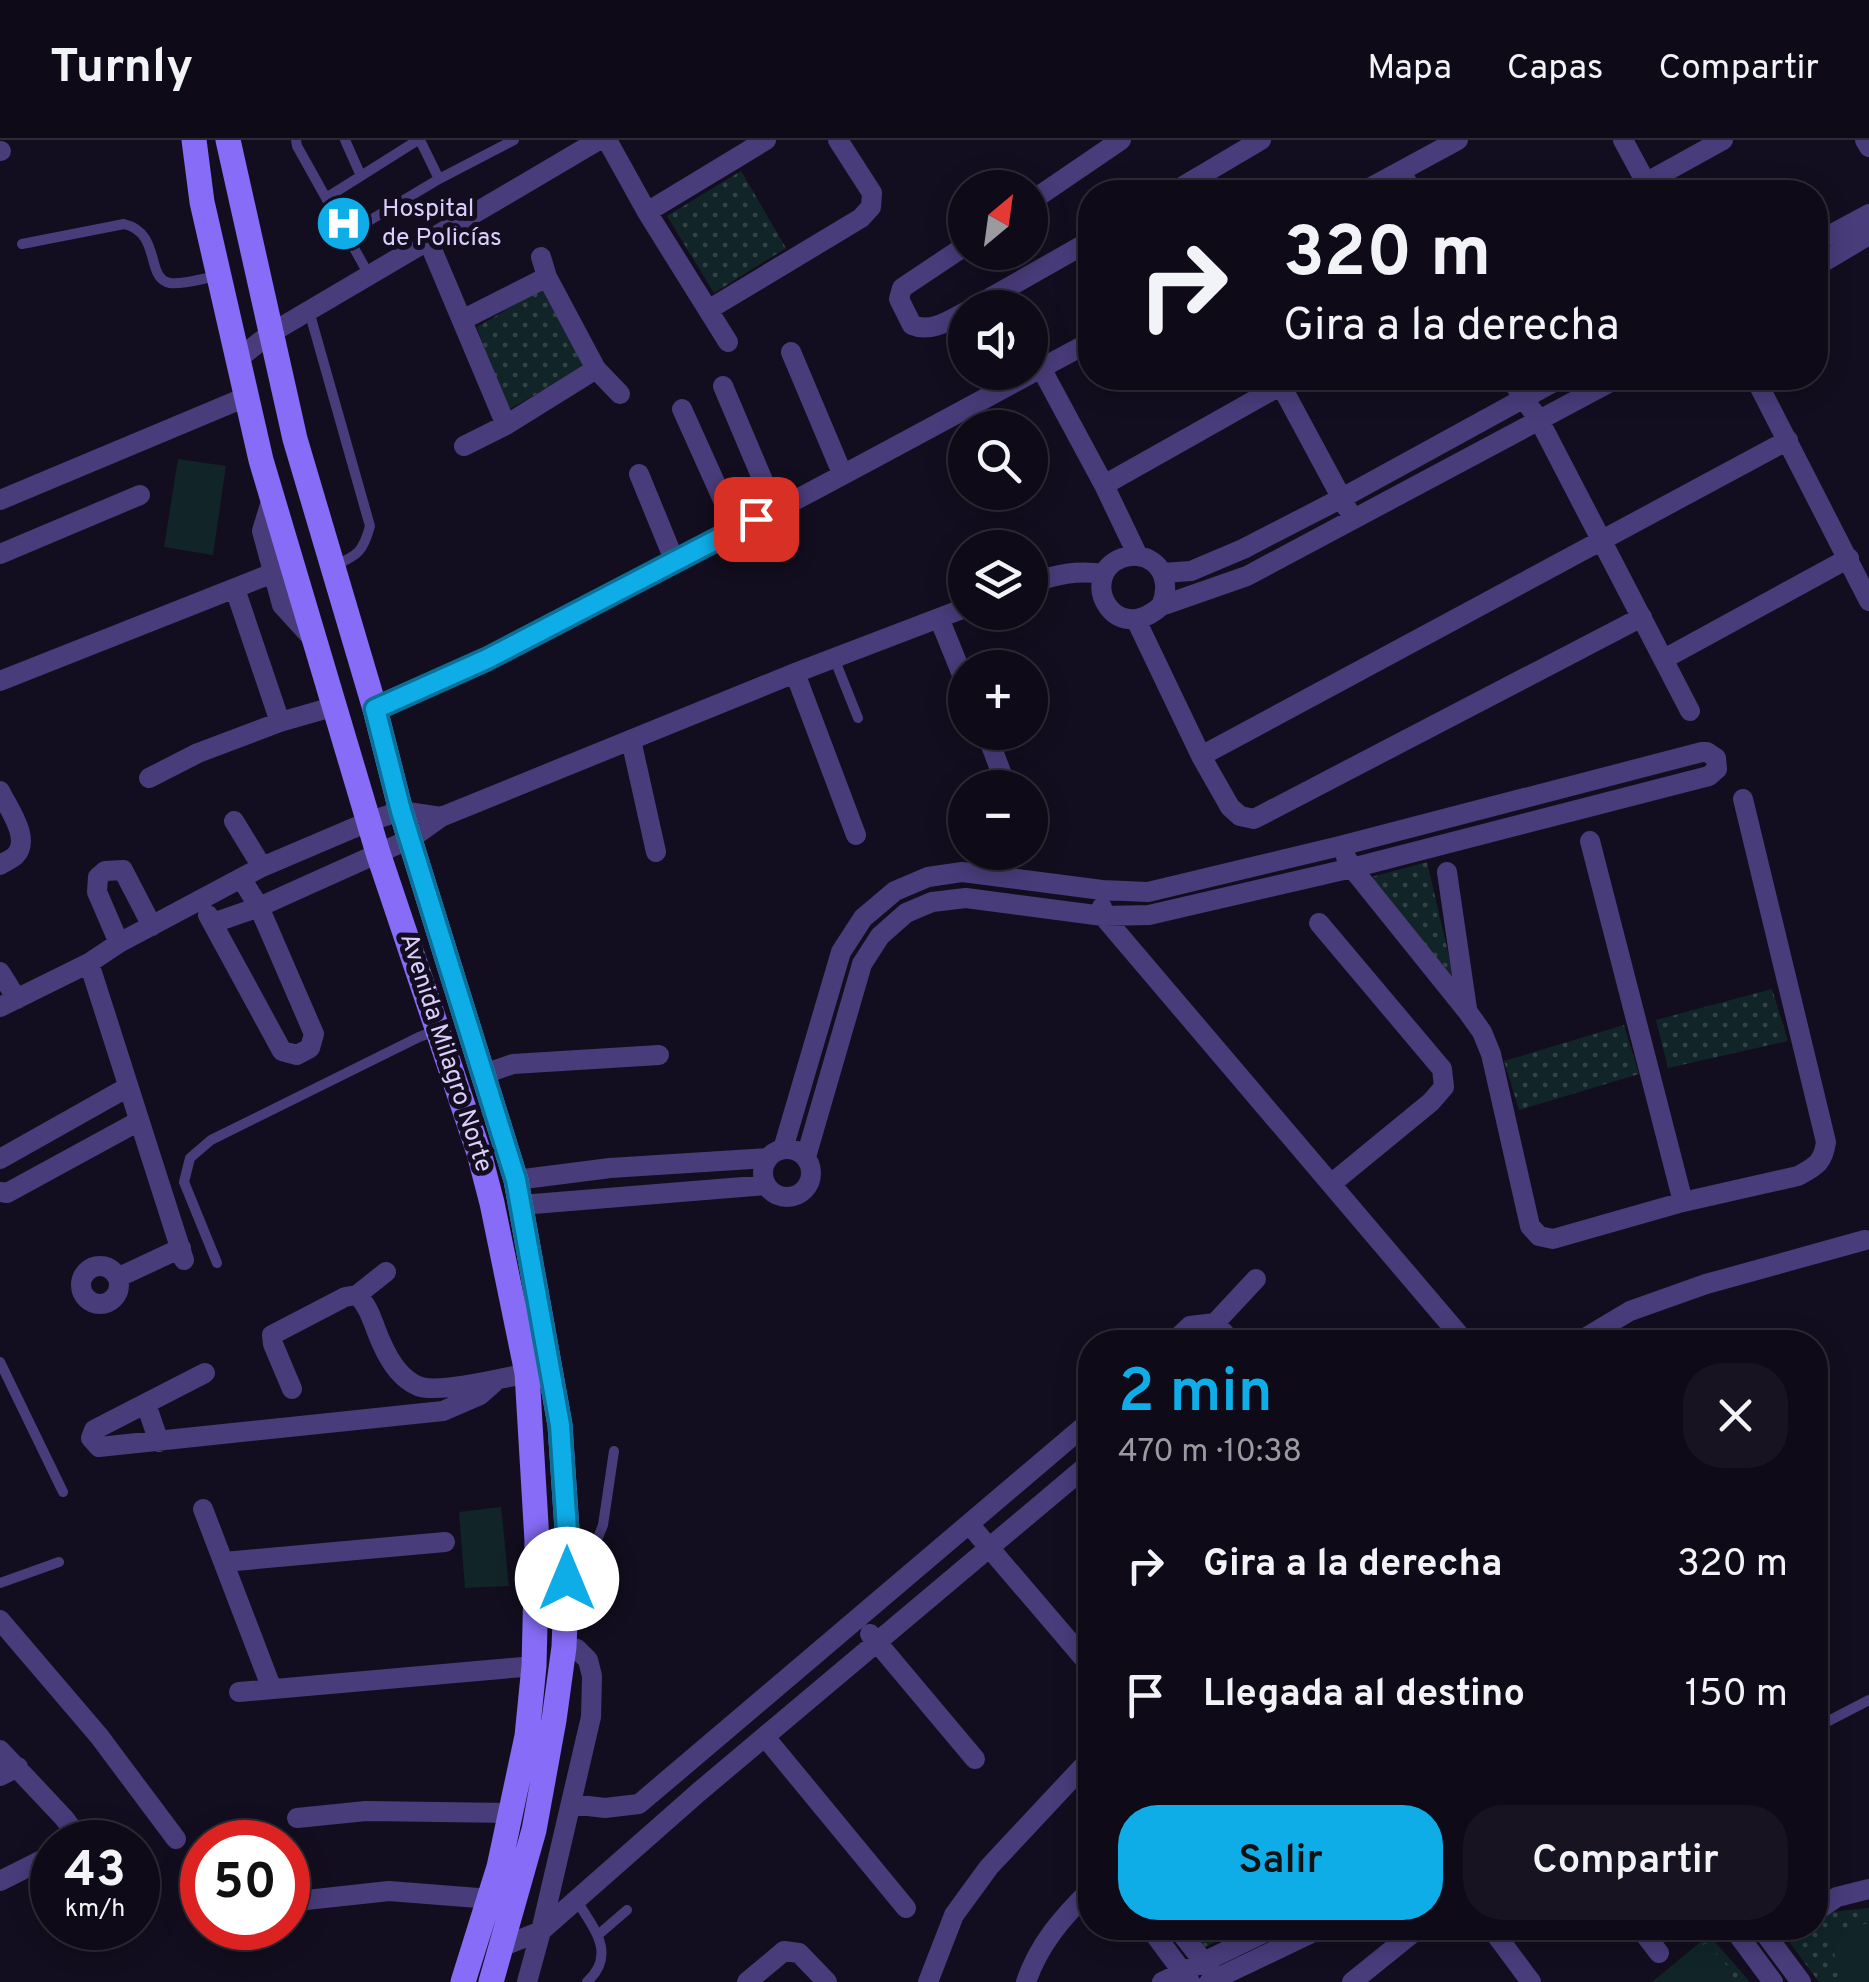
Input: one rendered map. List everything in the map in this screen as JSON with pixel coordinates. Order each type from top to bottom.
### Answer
[{"type":"main road","name":"Avenida Milagro Norte","points":[[194,140],[202,202],[261,460],[378,853],[487,1183],[528,1372],[537,1541],[534,1666],[527,1736],[490,1899],[463,1982]]},
{"type":"main road","name":"Avenida Milagro Norte","points":[[228,140],[295,439],[401,811],[518,1192],[560,1425],[568,1545],[564,1647],[534,1830],[490,1982]]},
{"type":"street","points":[[238,359],[271,333],[599,140]]},
{"type":"street","points":[[607,140],[728,342]]},
{"type":"street","points":[[647,212],[766,140]]},
{"type":"street","points":[[708,310],[861,218],[871,207],[872,193],[838,140]]},
{"type":"street","points":[[1048,190],[1121,140]]},
{"type":"street","points":[[1194,180],[1261,140]]},
{"type":"street","points":[[1384,180],[1458,140]]},
{"type":"street","points":[[1623,140],[1638,180]]},
{"type":"street","points":[[1658,180],[1723,140]]},
{"type":"street","points":[[1865,140],[1869,147]]},
{"type":"street","points":[[1401,171],[1406,180]]},
{"type":"street","points":[[1828,236],[1869,214]]},
{"type":"street","points":[[1828,259],[1869,235]]},
{"type":"street","points":[[428,240],[506,424]]},
{"type":"street","points":[[1004,290],[1078,248]]},
{"type":"street","points":[[948,257],[902,288],[899,299],[912,326],[918,329],[948,321]]},
{"type":"street","points":[[462,320],[544,267],[596,369],[620,394]]},
{"type":"street","points":[[1048,364],[1078,348]]},
{"type":"street","points":[[791,352],[842,473]]},
{"type":"street","points":[[464,446],[596,369]]},
{"type":"street","points":[[1048,381],[1138,556]]},
{"type":"street","points":[[723,386],[775,509]]},
{"type":"street","points":[[375,709],[487,659],[999,390]]},
{"type":"street","points":[[1104,484],[1267,390]]},
{"type":"street","points":[[1289,390],[1352,519]]},
{"type":"street","points":[[1518,390],[1538,418],[1690,711]]},
{"type":"street","points":[[1162,573],[1191,571],[1243,549],[1538,390]]},
{"type":"street","points":[[1160,606],[1247,576],[1594,390]]},
{"type":"street","points":[[1761,390],[1869,601]]},
{"type":"street","points":[[0,500],[246,397]]},
{"type":"street","points":[[682,409],[736,530]]},
{"type":"street","points":[[1201,756],[1788,440]]},
{"type":"street","points":[[638,474],[674,562]]},
{"type":"street","points":[[0,554],[140,495]]},
{"type":"street","points":[[272,498],[262,531],[282,604],[317,643]]},
{"type":"street","points":[[1138,556],[1156,565],[1162,573],[1166,590],[1160,606],[1150,616],[1122,618],[1108,608],[1101,591],[1104,574],[1118,560],[1138,556]]},
{"type":"street","points":[[1664,660],[1849,558]]},
{"type":"street","points":[[1048,578],[1081,571],[1104,574]]},
{"type":"street","points":[[0,681],[274,573]]},
{"type":"street","points":[[235,589],[280,722]]},
{"type":"street","points":[[214,923],[259,907],[410,839],[441,817],[948,615]]},
{"type":"street","points":[[1136,620],[1230,808],[1240,816],[1254,819],[1642,617]]},
{"type":"street","points":[[939,618],[952,650]]},
{"type":"street","points":[[795,673],[856,835]]},
{"type":"street","points":[[148,778],[198,753],[336,706]]},
{"type":"street","points":[[632,740],[656,852]]},
{"type":"street","points":[[518,1192],[610,1168],[775,1154],[793,1149],[806,1157],[812,1169],[807,1187],[800,1194],[791,1197],[773,1192],[766,1185],[764,1167],[775,1154],[841,952],[863,918],[896,891],[928,877],[962,872],[1148,892],[1702,752],[1712,754],[1718,764],[1709,776],[1149,916],[1103,916],[966,898],[932,902],[906,913],[880,936],[862,964],[806,1157]]},
{"type":"street","points":[[0,791],[19,828],[21,846],[14,857],[0,864]]},
{"type":"street","points":[[1340,846],[1352,868],[1482,1032],[1491,1054],[1530,1226],[1539,1236],[1553,1240],[1684,1202],[1798,1176],[1824,1158],[1826,1142],[1743,799]]},
{"type":"street","points":[[0,972],[8,1003],[90,963],[262,867],[370,820],[401,811],[441,817]]},
{"type":"street","points":[[234,820],[262,867]]},
{"type":"street","points":[[1590,840],[1684,1202]]},
{"type":"street","points":[[119,944],[97,892],[98,877],[105,871],[123,870],[152,926]]},
{"type":"street","points":[[1447,872],[1467,1011]]},
{"type":"street","points":[[198,902],[214,923],[282,1051],[297,1055],[310,1048],[314,1034],[259,907],[242,878]]},
{"type":"street","points":[[1102,890],[1103,916],[1455,1330]]},
{"type":"street","points":[[1320,923],[1442,1070],[1444,1087],[1331,1184]]},
{"type":"street","points":[[90,963],[183,1254],[118,1277]]},
{"type":"street","points":[[484,1074],[513,1064],[659,1054]]},
{"type":"street","points":[[0,1159],[128,1087]]},
{"type":"street","points":[[0,1192],[7,1193],[139,1121]]},
{"type":"street","points":[[518,1192],[766,1185]]},
{"type":"street","points":[[1598,1330],[1630,1311],[1706,1284],[1865,1240]]},
{"type":"street","points":[[292,1388],[272,1335],[346,1297],[358,1295],[386,1272]]},
{"type":"street","points":[[1214,1330],[1256,1279]]},
{"type":"street","points":[[358,1295],[365,1302],[393,1364],[421,1388],[497,1380],[528,1372]]},
{"type":"street","points":[[205,1373],[94,1430],[91,1438],[99,1447],[443,1411],[480,1394],[497,1380]]},
{"type":"street","points":[[146,1404],[159,1442]]},
{"type":"street","points":[[571,1804],[605,1808],[639,1804],[1078,1435]]},
{"type":"street","points":[[500,1947],[542,1931],[700,1791],[1078,1474]]},
{"type":"street","points":[[204,1508],[272,1689]]},
{"type":"street","points":[[969,1524],[1078,1652]]},
{"type":"street","points":[[224,1562],[445,1542]]},
{"type":"street","points":[[858,1618],[974,1759]]},
{"type":"street","points":[[0,1620],[98,1736],[176,1839]]},
{"type":"street","points":[[527,1982],[591,1717],[592,1676],[588,1660],[577,1650],[564,1647]]},
{"type":"street","points":[[240,1692],[534,1666]]},
{"type":"street","points":[[765,1737],[906,1908]]},
{"type":"street","points":[[0,1750],[9,1772],[63,1820]]},
{"type":"street","points":[[682,1767],[700,1791]]},
{"type":"street","points":[[928,1982],[954,1916],[989,1868],[1078,1772]]},
{"type":"street","points":[[297,1818],[366,1811],[512,1814]]},
{"type":"street","points":[[0,1881],[30,1866]]},
{"type":"street","points":[[1828,1903],[1869,1889]]},
{"type":"street","points":[[310,1900],[388,1891],[490,1899]]},
{"type":"street","points":[[1026,1982],[1043,1943],[1078,1902]]},
{"type":"street","points":[[1159,1940],[1187,1977]]},
{"type":"street","points":[[1185,1940],[1212,1976]]},
{"type":"street","points":[[1212,1976],[1258,1940]]},
{"type":"street","points":[[1162,1982],[1212,1976],[1294,1940]]},
{"type":"street","points":[[1364,1978],[1406,1940]]},
{"type":"street","points":[[1500,1940],[1531,1982]]},
{"type":"street","points":[[1649,1940],[1659,1954]]},
{"type":"street","points":[[1741,1940],[1773,1982]]},
{"type":"street","points":[[1770,1940],[1802,1982]]},
{"type":"street","points":[[747,1982],[784,1951],[799,1954],[827,1982]]},
{"type":"lane","points":[[296,140],[370,275]]},
{"type":"lane","points":[[344,140],[362,176]]},
{"type":"lane","points":[[326,198],[419,140],[440,179]]},
{"type":"lane","points":[[346,234],[514,140]]},
{"type":"lane","points":[[22,244],[124,224],[144,234],[159,277],[165,282],[218,276]]},
{"type":"lane","points":[[309,311],[370,526],[366,544],[358,554],[334,567]]},
{"type":"lane","points":[[834,658],[858,718]]},
{"type":"lane","points":[[217,1264],[184,1182],[190,1158],[211,1140],[439,1030]]},
{"type":"lane","points":[[0,1362],[63,1492]]},
{"type":"lane","points":[[568,1545],[586,1546],[597,1540],[603,1525],[614,1451]]},
{"type":"lane","points":[[0,1583],[58,1562]]},
{"type":"lane","points":[[1828,1721],[1869,1700]]},
{"type":"lane","points":[[577,1901],[598,1935],[603,1957],[587,1982]]},
{"type":"lane","points":[[598,1935],[627,1910]]},
{"type":"green space","points":[[741,171],[786,248],[714,293],[667,216]]},
{"type":"green space","points":[[545,287],[586,366],[506,411],[477,327]]},
{"type":"green space","points":[[178,459],[226,466],[213,555],[164,547]]},
{"type":"green space","points":[[1427,862],[1454,978],[1368,878]]},
{"type":"green space","points":[[1772,989],[1788,1041],[1668,1068],[1656,1020]]},
{"type":"green space","points":[[1624,1025],[1639,1074],[1519,1110],[1504,1061]]},
{"type":"green space","points":[[501,1507],[509,1586],[465,1588],[459,1512]]},
{"type":"green space","points":[[1869,1908],[1869,1982],[1819,1982],[1790,1943],[1828,1940],[1828,1914]]},
{"type":"green space","points":[[1869,1923],[1869,1982],[1840,1982],[1830,1932]]},
{"type":"green space","points":[[1199,1940],[1219,1940],[1205,1947]]},
{"type":"green space","points":[[1703,1940],[1713,1940],[1750,1982],[1652,1982]]},
{"type":"green space","points":[[1706,1943],[1733,1972],[1720,1982],[1659,1982]]},
{"type":"place","name":"Hospital de Policías","points":[[343,224]]},
{"type":"route","points":[[567,1579],[560,1425],[516,1180],[401,811],[375,709],[487,659],[756,519]]}]
